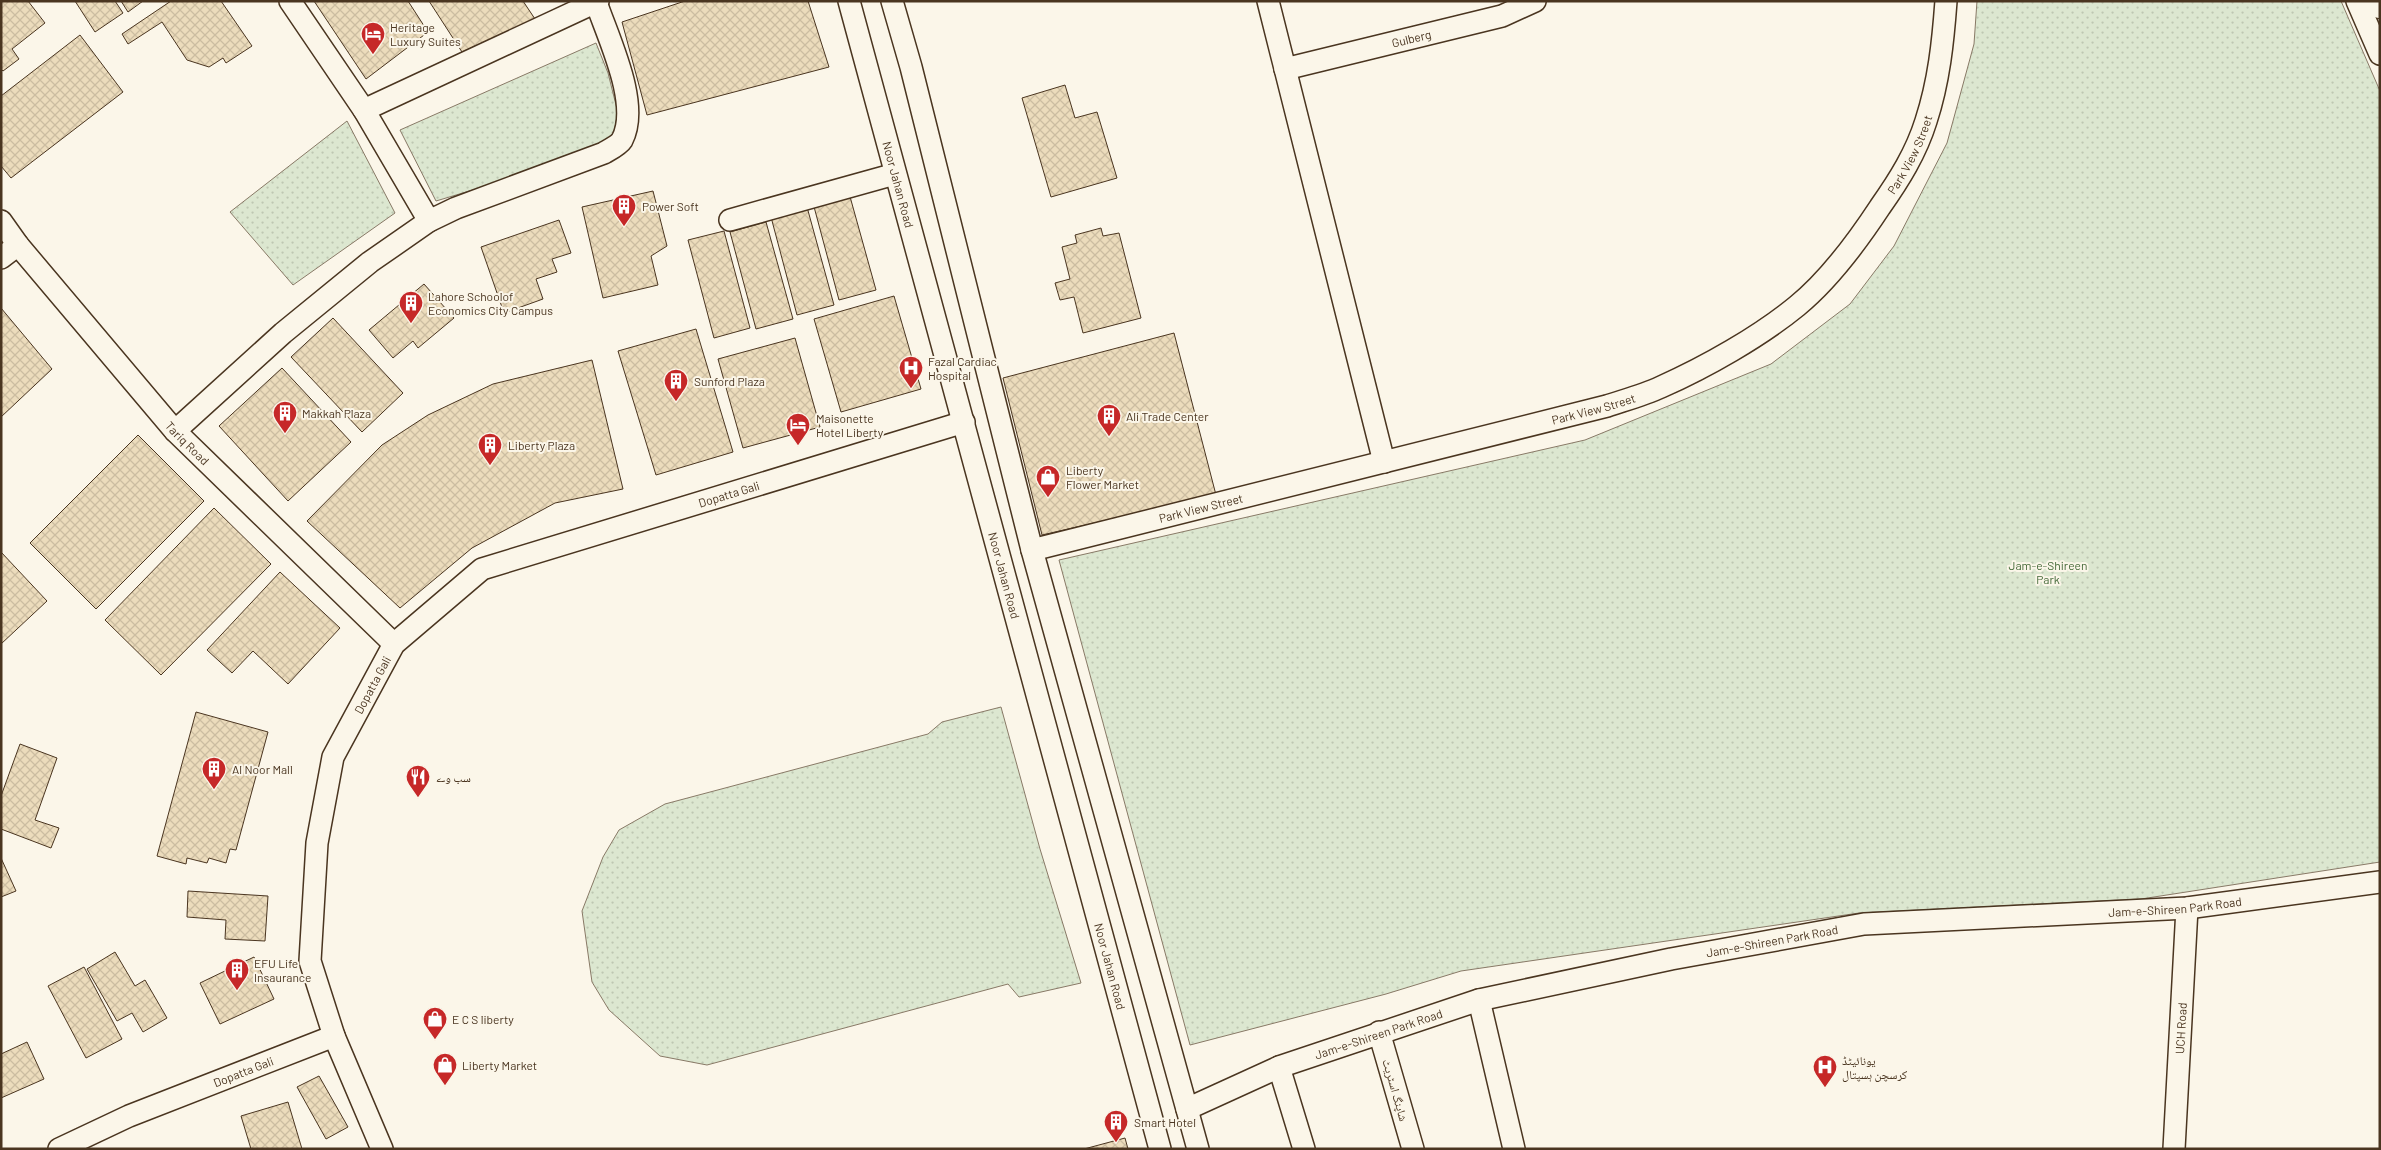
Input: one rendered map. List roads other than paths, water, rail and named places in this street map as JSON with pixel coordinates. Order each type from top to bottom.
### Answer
[{"type":"street","points":[[290,1],[364,110],[429,221]]},
{"type":"street","name":"Noor Jahan Road","points":[[849,1],[1160,1149]]},
{"type":"street","points":[[892,1],[913,77],[1032,550],[1198,1149]]},
{"type":"street","points":[[1268,1],[1384,462]]},
{"type":"street","name":"Gulberg","points":[[1285,69],[1502,16],[1535,1]]},
{"type":"street","name":"Park View Street","points":[[1032,550],[1607,406],[1660,388],[1712,361],[1757,334],[1797,306],[1822,282],[1870,223],[1912,158],[1926,121],[1941,61],[1946,1]]},
{"type":"street","points":[[2357,1],[2380,54]]},
{"type":"street","points":[[174,431],[290,327],[370,262],[429,221],[456,208],[604,153],[621,142],[629,122],[626,88],[597,2],[364,110]]},
{"type":"street","points":[[730,220],[895,174]]},
{"type":"street","name":"Tariq Road","points":[[1,221],[18,245],[174,431],[394,644]]},
{"type":"street","points":[[1,258],[18,245]]},
{"type":"street","name":"Dopatta Gali","points":[[59,1149],[129,1116],[334,1036],[310,960],[317,842],[333,757],[394,644],[482,569],[964,422]]},
{"type":"street","name":"Jam-e-Shireen Park Road","points":[[1187,1109],[1280,1067],[1379,1032],[1479,1000],[1671,959],[1864,924],[2187,908],[2380,882]]},
{"type":"street","name":"UCH Road","points":[[2174,1149],[2187,908]]},
{"type":"street","points":[[1479,1000],[1514,1149]]},
{"type":"street","name":"شاپنگ اسٹریٹ","points":[[1379,1032],[1412,1149]]},
{"type":"street","points":[[334,1036],[382,1149]]},
{"type":"street","points":[[1280,1067],[1304,1149]]},
{"type":"place","name":"Heritage Luxury Suites","points":[[373,55]]},
{"type":"place","name":"Power Soft","points":[[624,227]]},
{"type":"place","name":"Lahore Schoolof Economics City Campus","points":[[411,324]]},
{"type":"place","name":"Fazal Cardiac Hospital","points":[[911,389]]},
{"type":"place","name":"Sunford Plaza","points":[[676,402]]},
{"type":"place","name":"Makkah Plaza","points":[[285,434]]},
{"type":"place","name":"Ali Trade Center","points":[[1109,437]]},
{"type":"place","name":"Maisonette Hotel Liberty","points":[[798,446]]},
{"type":"place","name":"Liberty Plaza","points":[[490,466]]},
{"type":"place","name":"Liberty Flower Market","points":[[1048,498]]},
{"type":"place","name":"Al Noor Mall","points":[[214,790]]},
{"type":"place","name":"سب وے","points":[[418,798]]},
{"type":"place","name":"EFU Life Insaurance","points":[[237,991]]},
{"type":"place","name":"E C S liberty","points":[[435,1040]]},
{"type":"place","name":"Liberty Market","points":[[445,1086]]},
{"type":"place","name":"یونائیٹڈ کرسچن ہسپتال","points":[[1825,1088]]},
{"type":"place","name":"Smart Hotel","points":[[1116,1143]]},
{"type":"park label","name":"Jam-e-Shireen Park","points":[[2048,572]]}]
